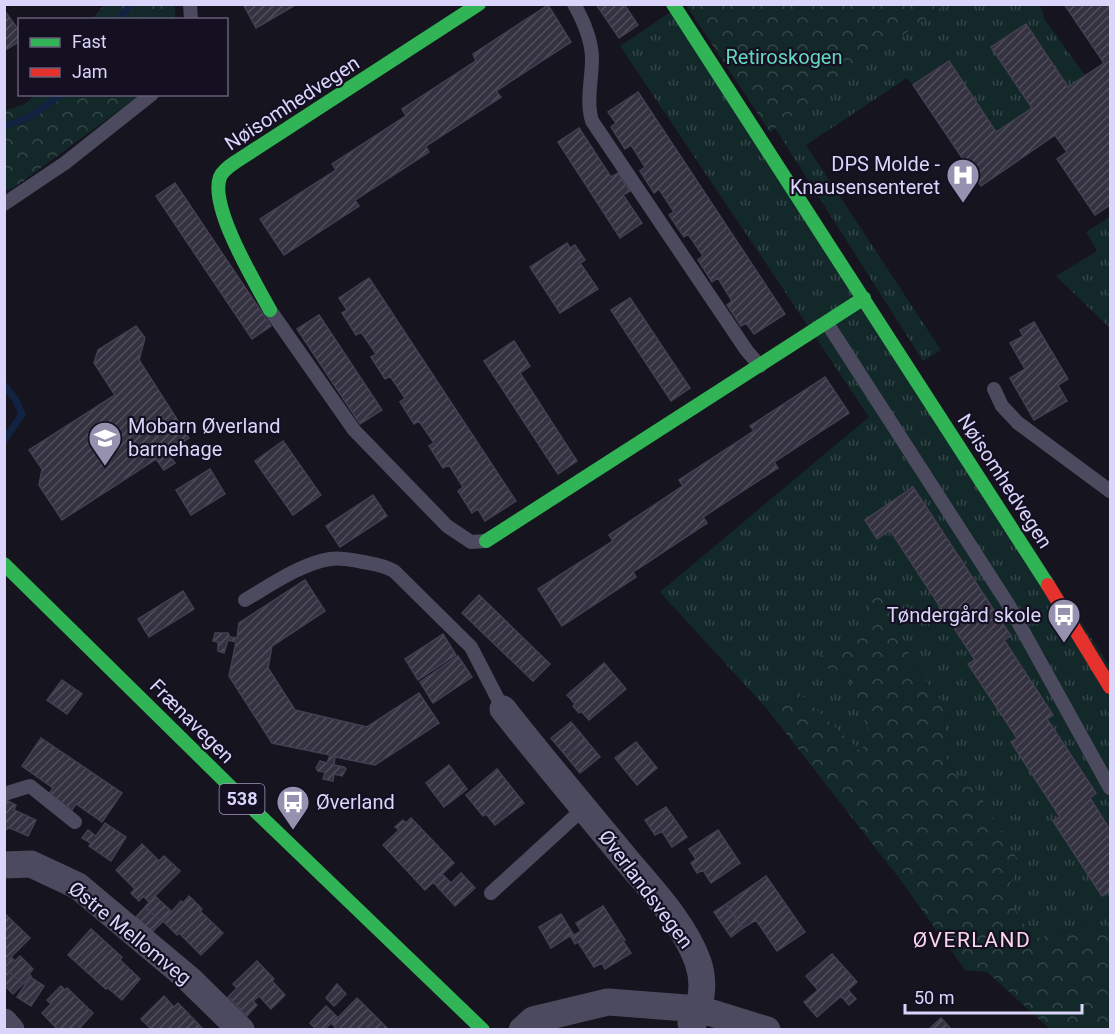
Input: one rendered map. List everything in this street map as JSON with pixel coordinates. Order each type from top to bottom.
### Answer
[{"type":"street","name":"Nøisomhedvegen","points":[[270,310],[224,216],[219,194],[222,173],[479,4]]},
{"type":"street","name":"Nøisomhedvegen","points":[[673,4],[1071,620],[1110,687]]},
{"type":"street","points":[[486,541],[864,298]]},
{"type":"street","name":"Frænavegen","points":[[4,564],[251,807],[483,1029]]},
{"type":"street","name":"Øverlandsvegen","points":[[503,709],[648,887],[687,940],[699,965],[702,998],[696,1019]]},
{"type":"street","name":"Østre Mellomveg","points":[[4,865],[31,864],[78,886],[189,979],[241,1029]]},
{"type":"street","points":[[522,1029],[533,1020],[608,1002],[696,1019],[767,1029]]},
{"type":"street","points":[[4,1022],[11,1029]]},
{"type":"lane","points":[[574,4],[591,44],[589,112],[592,121],[740,341],[760,366]]},
{"type":"lane","points":[[4,204],[65,163],[149,96]]},
{"type":"lane","points":[[270,310],[354,430],[447,526],[471,542],[486,541]]},
{"type":"lane","points":[[827,323],[1008,604],[1110,788]]},
{"type":"lane","name":"Nøisomhedvegen","points":[[994,389],[1002,406],[1018,423],[1110,491]]},
{"type":"lane","points":[[245,600],[280,580],[329,559],[349,559],[388,567],[471,647],[503,709]]},
{"type":"lane","points":[[4,794],[30,786],[75,822]]},
{"type":"lane","points":[[491,893],[584,808]]},
{"type":"green space","points":[[104,5],[175,5],[175,18],[93,18]]},
{"type":"green space","points":[[681,5],[1110,667],[1110,931],[1083,927],[1034,939],[1005,894],[975,787],[957,776],[944,754],[945,705],[915,668],[884,593],[870,600],[868,630],[810,663],[847,674],[873,740],[859,750],[792,687],[767,709],[660,592],[869,417],[620,46]]},
{"type":"green space","name":"Retiroskogen","points":[[686,5],[944,5],[770,132]]},
{"type":"green space","points":[[944,5],[1040,5],[1045,20],[1085,75],[1068,87],[1025,24],[991,47],[1032,108],[996,132],[948,61],[913,85],[907,78],[806,145],[941,350],[923,361],[775,128]]},
{"type":"green space","points":[[33,96],[139,96],[15,187],[5,191],[5,111],[27,103]]},
{"type":"green space","points":[[1110,217],[1110,328],[1056,276],[1097,251],[1086,232]]},
{"type":"green space","points":[[884,593],[915,668],[945,705],[944,754],[957,776],[975,787],[1020,864],[1005,894],[1034,939],[1083,927],[1110,931],[1110,1029],[1050,1029],[987,972],[965,970],[899,878],[767,709],[792,686],[859,750],[872,740],[847,674],[809,663],[867,630],[870,600]]},
{"type":"building","points":[[243,4],[297,4],[256,28]]},
{"type":"building","points":[[596,4],[624,4],[638,25],[619,38]]},
{"type":"building","points":[[1064,4],[1110,4],[1110,154],[1108,156],[1110,160],[1110,205],[1095,215],[1057,159],[1067,152],[1055,135],[981,186],[913,85],[949,61],[996,132],[1032,108],[991,47],[1026,24],[1068,87],[1104,63]]},
{"type":"building","points":[[548,5],[571,42],[496,91],[501,97],[426,146],[429,152],[355,200],[359,206],[284,255],[260,219],[336,170],[332,164],[406,116],[402,109],[476,61],[473,54]]},
{"type":"building","points":[[4,10],[18,29],[18,42],[4,51]]},
{"type":"building","points":[[638,92],[785,314],[754,334],[746,323],[741,326],[727,305],[732,301],[718,278],[712,282],[698,260],[703,256],[688,234],[684,237],[669,215],[674,212],[659,189],[654,193],[640,171],[645,167],[631,145],[625,149],[611,127],[616,123],[608,112]]},
{"type":"building","points":[[579,128],[611,177],[618,173],[630,191],[623,195],[642,223],[620,238],[558,142]]},
{"type":"building","points":[[175,183],[271,326],[252,339],[156,196]]},
{"type":"building","points":[[567,243],[570,248],[575,245],[585,260],[580,263],[598,289],[560,313],[530,267]]},
{"type":"building","points":[[369,278],[516,501],[485,521],[478,509],[472,513],[458,491],[463,487],[449,465],[443,468],[429,446],[434,443],[419,421],[414,424],[400,402],[405,398],[390,376],[385,379],[371,357],[376,354],[361,332],[356,335],[342,313],[347,310],[339,298]]},
{"type":"building","points":[[630,298],[690,388],[671,401],[611,310]]},
{"type":"building","points":[[319,315],[382,410],[360,424],[297,329]]},
{"type":"building","points":[[1034,322],[1068,379],[1058,385],[1067,401],[1034,420],[1010,378],[1025,369],[1010,343],[1023,336],[1020,330]]},
{"type":"building","points":[[136,326],[145,338],[139,360],[189,438],[167,452],[175,463],[164,470],[156,459],[62,520],[39,485],[42,469],[29,450],[115,395],[94,363],[98,350]]},
{"type":"building","points":[[514,341],[530,366],[520,373],[577,461],[558,474],[484,361]]},
{"type":"building","points":[[825,377],[849,413],[774,462],[778,468],[703,517],[707,523],[633,572],[636,577],[562,626],[538,589],[613,541],[609,535],[683,486],[679,480],[754,431],[750,426]]},
{"type":"building","points":[[283,441],[321,495],[293,515],[255,461]]},
{"type":"building","points":[[210,469],[225,494],[191,515],[176,490]]},
{"type":"building","points":[[913,487],[1011,636],[1004,640],[1053,715],[1047,719],[1096,793],[1090,798],[1110,830],[1110,891],[1102,896],[1053,821],[1060,817],[1011,742],[1017,738],[968,664],[975,660],[890,530],[877,539],[865,520]]},
{"type":"building","points":[[373,495],[387,516],[340,547],[326,526]]},
{"type":"building","points":[[305,580],[325,611],[272,646],[268,668],[295,710],[367,727],[419,693],[439,723],[375,765],[335,757],[334,765],[346,769],[342,776],[334,774],[333,781],[323,779],[325,772],[318,771],[316,768],[320,761],[327,763],[330,755],[272,743],[229,676],[236,642],[228,640],[224,653],[218,651],[218,642],[213,641],[215,633],[228,633],[230,637],[237,638],[239,623]]},
{"type":"building","points":[[183,591],[194,609],[149,637],[138,619]]},
{"type":"building","points":[[479,595],[550,664],[533,681],[462,613]]},
{"type":"building","points":[[443,634],[456,655],[418,680],[405,659]]},
{"type":"building","points":[[458,656],[472,677],[433,703],[420,682]]},
{"type":"building","points":[[604,663],[626,689],[589,720],[581,711],[579,713],[567,695]]},
{"type":"building","points":[[62,680],[82,694],[67,714],[47,700]]},
{"type":"building","points":[[571,722],[586,740],[566,756],[551,738]]},
{"type":"building","points":[[41,738],[122,793],[102,822],[76,804],[72,810],[49,794],[53,788],[22,766]]},
{"type":"building","points":[[586,740],[600,757],[580,773],[566,756]]},
{"type":"building","points":[[636,742],[657,768],[637,785],[615,758]]},
{"type":"building","points":[[449,765],[467,789],[444,807],[426,783]]},
{"type":"building","points":[[497,769],[524,803],[495,825],[486,814],[483,816],[466,795]]},
{"type":"building","points":[[6,800],[16,805],[14,810],[36,820],[28,836],[8,827],[4,833]]},
{"type":"building","points":[[666,807],[687,837],[672,847],[662,831],[655,835],[645,820]]},
{"type":"building","points":[[411,818],[454,863],[425,890],[383,845],[399,830],[395,827],[403,820],[406,823]]},
{"type":"building","points":[[105,823],[126,837],[111,861],[89,846],[91,843],[82,838],[88,830],[96,836]]},
{"type":"building","points":[[718,830],[740,863],[711,883],[703,870],[697,873],[691,863],[696,859],[689,849]]},
{"type":"building","points":[[142,844],[159,861],[164,856],[180,871],[149,902],[143,896],[139,901],[131,893],[135,889],[116,870]]},
{"type":"building","points":[[461,873],[475,888],[455,906],[433,882],[442,874],[451,883]]},
{"type":"building","points":[[766,876],[805,932],[777,951],[756,920],[743,928],[726,904]]},
{"type":"building","points":[[155,896],[171,911],[162,922],[145,907]]},
{"type":"building","points":[[189,896],[202,909],[200,911],[223,933],[201,955],[163,921],[181,901],[183,903]]},
{"type":"building","points":[[726,904],[743,928],[731,937],[714,912]]},
{"type":"building","points":[[603,906],[631,953],[605,969],[602,963],[594,967],[578,942],[575,944],[571,937],[581,931],[576,923]]},
{"type":"building","points":[[145,907],[162,922],[152,932],[136,917]]},
{"type":"building","points":[[4,913],[30,938],[4,964]]},
{"type":"building","points":[[561,914],[573,934],[551,948],[539,927]]},
{"type":"building","points":[[91,929],[122,957],[120,960],[140,979],[122,1000],[68,955]]},
{"type":"building","points":[[832,954],[857,982],[848,990],[856,999],[849,1005],[841,996],[817,1017],[804,1002],[818,990],[806,976]]},
{"type":"building","points":[[20,956],[33,969],[29,974],[31,976],[23,984],[4,967],[12,958],[15,961]]},
{"type":"building","points":[[257,961],[285,995],[271,1009],[259,996],[253,1001],[257,1005],[247,1016],[228,997],[237,988],[233,984]]},
{"type":"building","points":[[4,967],[23,984],[13,994],[4,985]]},
{"type":"building","points":[[30,977],[44,986],[31,1006],[17,997]]},
{"type":"building","points":[[337,984],[346,994],[334,1006],[326,998]]},
{"type":"building","points":[[61,986],[65,990],[67,988],[93,1013],[78,1030],[58,1030],[42,1013],[51,1004],[47,1000]]},
{"type":"building","points":[[164,996],[174,1007],[178,1003],[204,1030],[152,1030],[141,1019]]},
{"type":"building","points":[[357,998],[377,1018],[366,1030],[338,1030],[332,1024]]},
{"type":"building","points":[[326,1006],[337,1017],[326,1028],[328,1030],[317,1030],[310,1023]]},
{"type":"building","points":[[377,1018],[389,1030],[366,1030]]},
{"type":"building","points":[[941,1018],[952,1030],[928,1030]]},
{"type":"waterway","points":[[120,18],[131,4]]},
{"type":"waterway","points":[[4,126],[28,118],[59,96]]},
{"type":"waterway","points":[[4,385],[16,400],[22,414],[4,441]]},
{"type":"traffic: fast","points":[[270,310],[227,225],[218,190],[221,174],[237,161],[479,4]]},
{"type":"traffic: fast","points":[[673,4],[1048,585]]},
{"type":"traffic: fast","points":[[486,541],[864,298]]},
{"type":"traffic: fast","points":[[4,564],[251,807],[483,1030]]},
{"type":"traffic: jam","points":[[1048,585],[1110,687]]},
{"type":"place","name":"DPS Molde - Knausensenteret","points":[[963,204]]},
{"type":"place","name":"Mobarn Øverland barnehage","points":[[105,467]]},
{"type":"place","name":"Tøndergård skole","points":[[1064,644]]},
{"type":"place","name":"Øverland","points":[[293,831]]},
{"type":"district","name":"ØVERLAND","points":[[972,940]]}]
